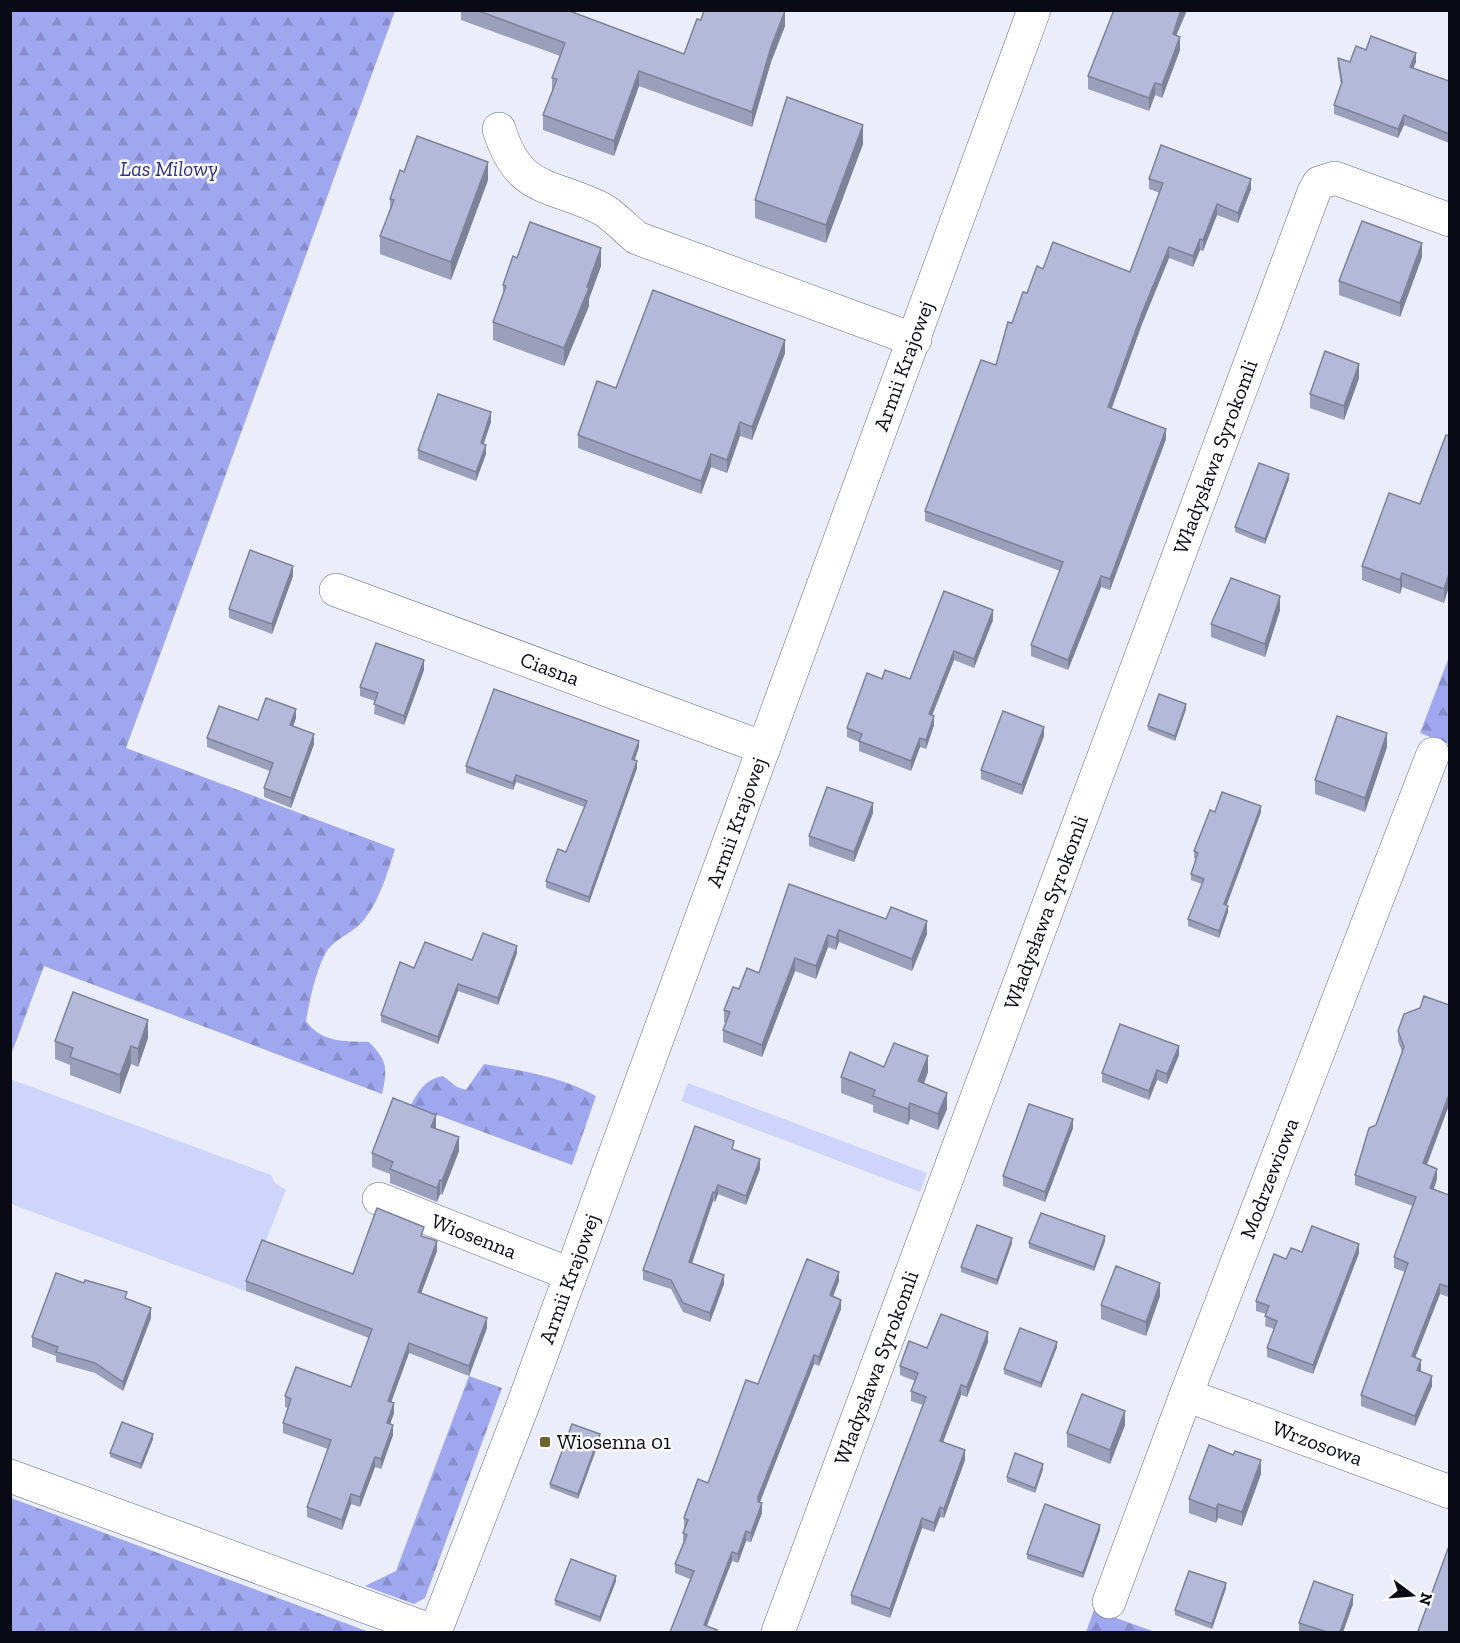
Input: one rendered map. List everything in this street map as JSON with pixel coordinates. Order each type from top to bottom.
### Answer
[{"type":"street","name":"Armii Krajowej","points":[[435,1632],[570,1274],[915,340],[1034,10]]},
{"type":"street","points":[[500,129],[512,161],[526,177],[599,207],[637,238],[915,340]]},
{"type":"street","name":"Władysława Syrokomli","points":[[778,1632],[1314,192],[1319,183],[1335,178],[1449,220]]},
{"type":"street","name":"Ciasna","points":[[336,590],[764,748]]},
{"type":"street","name":"Modrzewiowa","points":[[1109,1602],[1186,1395],[1433,754]]},
{"type":"street","name":"Wiosenna","points":[[379,1198],[570,1274]]},
{"type":"street","name":"Wrzosowa","points":[[1186,1395],[1449,1492]]},
{"type":"street","points":[[10,1476],[435,1632]]},
{"type":"shaded area","points":[[10,1079],[271,1175],[275,1183],[286,1190],[246,1291],[11,1204]]},
{"type":"shaded area","points":[[688,1083],[927,1173],[920,1192],[681,1101]]},
{"type":"green space","name":"Las Milowy","points":[[11,10],[395,11],[126,748],[395,849],[382,886],[369,913],[359,925],[333,944],[325,954],[313,987],[306,1021],[326,1037],[342,1041],[369,1042],[383,1060],[385,1077],[382,1094],[44,966],[11,1055]]},
{"type":"green space","points":[[1449,657],[1449,744],[1420,733]]},
{"type":"green space","points":[[484,1064],[556,1079],[596,1096],[572,1165],[411,1105],[424,1086],[437,1077],[443,1076],[457,1087],[466,1090]]},
{"type":"green space","points":[[469,1376],[502,1388],[425,1598],[414,1604],[365,1586],[396,1571]]},
{"type":"green space","points":[[11,1498],[369,1632],[11,1632]]},
{"type":"green space","points":[[1094,1610],[1155,1632],[1086,1632]]},
{"type":"building","points":[[476,10],[567,10],[684,54],[697,19],[701,20],[704,10],[785,11],[771,47],[752,112],[639,71],[614,141],[543,115],[557,79],[552,78],[565,43]]},
{"type":"building","points":[[1114,10],[1181,10],[1173,34],[1180,37],[1162,85],[1155,83],[1149,98],[1088,76]]},
{"type":"building","points":[[1371,36],[1416,53],[1410,67],[1449,81],[1449,134],[1404,115],[1398,129],[1334,105],[1342,82],[1338,58],[1350,62],[1356,46],[1366,50]]},
{"type":"building","points":[[787,97],[863,125],[826,225],[755,200]]},
{"type":"building","points":[[417,136],[488,162],[451,262],[380,236],[394,200],[390,199],[400,170],[404,172]]},
{"type":"building","points":[[1161,145],[1251,179],[1238,213],[1217,204],[1203,240],[1200,239],[1193,256],[1169,247],[1142,313],[1108,407],[1166,429],[1110,579],[1101,576],[1068,660],[1031,645],[1063,562],[925,511],[981,360],[996,365],[1008,322],[1012,323],[1023,292],[1027,293],[1037,266],[1043,269],[1053,242],[1130,272],[1163,183],[1149,179]]},
{"type":"building","points":[[1362,221],[1422,243],[1400,303],[1339,281]]},
{"type":"building","points":[[530,222],[601,248],[587,287],[589,288],[564,348],[493,322],[506,286],[503,285],[513,256],[517,258]]},
{"type":"building","points":[[653,290],[785,340],[752,427],[740,422],[727,460],[711,454],[701,481],[578,435],[597,381],[616,388]]},
{"type":"building","points":[[1325,351],[1359,364],[1344,406],[1310,394]]},
{"type":"building","points":[[438,394],[491,412],[481,443],[486,445],[476,472],[418,450]]},
{"type":"building","points":[[1446,435],[1449,436],[1449,574],[1444,589],[1402,573],[1400,580],[1362,566],[1389,493],[1420,504]]},
{"type":"building","points":[[1259,463],[1289,474],[1265,539],[1235,527]]},
{"type":"building","points":[[250,550],[293,566],[272,624],[229,609]]},
{"type":"building","points":[[1231,578],[1280,596],[1265,644],[1211,624]]},
{"type":"building","points":[[944,591],[993,610],[974,659],[954,651],[929,714],[934,716],[926,740],[920,738],[911,761],[859,741],[862,734],[847,728],[867,673],[882,679],[885,670],[910,679]]},
{"type":"building","points":[[376,643],[424,660],[404,716],[374,704],[378,693],[360,687]]},
{"type":"building","points":[[494,689],[639,741],[632,759],[637,761],[589,897],[546,881],[558,849],[566,852],[587,801],[516,775],[513,783],[466,766]]},
{"type":"building","points":[[1159,694],[1186,704],[1175,736],[1148,726]]},
{"type":"building","points":[[266,698],[296,709],[290,725],[314,734],[291,798],[264,788],[273,763],[207,738],[219,706],[258,720]]},
{"type":"building","points":[[1003,711],[1044,727],[1022,785],[981,770]]},
{"type":"building","points":[[1337,716],[1387,733],[1365,798],[1315,780]]},
{"type":"building","points":[[827,787],[873,803],[854,852],[809,836]]},
{"type":"building","points":[[1222,792],[1261,806],[1224,904],[1228,906],[1219,931],[1188,919],[1204,879],[1191,874],[1198,853],[1194,851],[1210,810],[1215,812]]},
{"type":"building","points":[[789,884],[886,919],[891,907],[927,921],[912,959],[839,930],[836,938],[828,935],[816,966],[795,958],[762,1045],[723,1030],[730,1012],[724,1010],[733,987],[739,989],[747,968],[759,973]]},
{"type":"building","points":[[483,933],[517,946],[498,998],[458,984],[438,1037],[381,1015],[400,962],[414,968],[425,942],[472,960]]},
{"type":"building","points":[[73,992],[148,1020],[138,1049],[131,1046],[120,1075],[70,1057],[73,1048],[55,1041]]},
{"type":"building","points":[[1424,996],[1449,1005],[1449,1095],[1423,1163],[1437,1169],[1430,1188],[1449,1195],[1449,1287],[1440,1284],[1412,1356],[1421,1360],[1417,1370],[1432,1376],[1415,1416],[1361,1395],[1408,1263],[1394,1257],[1416,1197],[1355,1175],[1369,1128],[1376,1125],[1404,1047],[1398,1031],[1404,1014],[1420,1008]]},
{"type":"building","points":[[1120,1024],[1179,1046],[1167,1074],[1157,1070],[1149,1091],[1102,1073]]},
{"type":"building","points":[[894,1043],[928,1056],[918,1081],[947,1093],[938,1114],[910,1103],[908,1109],[873,1096],[875,1090],[841,1077],[850,1052],[884,1067]]},
{"type":"building","points":[[393,1098],[436,1115],[431,1127],[459,1137],[442,1181],[440,1180],[437,1188],[390,1169],[393,1162],[372,1153]]},
{"type":"building","points":[[1029,1104],[1073,1119],[1045,1192],[1003,1176]]},
{"type":"building","points":[[695,1126],[734,1141],[732,1149],[760,1159],[746,1196],[718,1185],[715,1193],[713,1192],[689,1262],[724,1275],[710,1313],[683,1303],[671,1280],[643,1270]]},
{"type":"building","points":[[377,1208],[424,1227],[421,1236],[437,1241],[418,1292],[487,1318],[469,1366],[409,1343],[388,1401],[394,1403],[387,1423],[393,1425],[381,1459],[375,1457],[360,1497],[351,1494],[342,1520],[307,1507],[331,1440],[283,1423],[291,1399],[285,1396],[296,1367],[351,1387],[372,1329],[246,1281],[262,1240],[353,1274]]},
{"type":"building","points":[[1041,1213],[1105,1236],[1094,1267],[1029,1243]]},
{"type":"building","points":[[977,1225],[1012,1238],[997,1280],[961,1267]]},
{"type":"building","points":[[1312,1226],[1359,1244],[1313,1365],[1267,1348],[1277,1321],[1265,1316],[1269,1306],[1256,1301],[1274,1254],[1286,1259],[1291,1248],[1302,1252]]},
{"type":"building","points":[[807,1259],[839,1272],[830,1295],[841,1300],[819,1357],[814,1355],[758,1497],[758,1502],[762,1503],[751,1533],[746,1531],[738,1554],[732,1552],[704,1625],[717,1630],[716,1632],[670,1632],[694,1571],[675,1564],[687,1535],[683,1533],[688,1520],[684,1518],[698,1479],[708,1483],[746,1380],[758,1384]]},
{"type":"building","points":[[1116,1266],[1160,1283],[1146,1322],[1101,1305]]},
{"type":"building","points":[[56,1273],[84,1283],[85,1280],[127,1292],[125,1298],[151,1308],[123,1382],[95,1363],[56,1352],[58,1347],[32,1337]]},
{"type":"building","points":[[941,1314],[988,1332],[967,1387],[961,1385],[940,1441],[965,1450],[944,1509],[940,1507],[934,1523],[922,1518],[890,1609],[851,1595],[926,1397],[911,1391],[918,1373],[900,1366],[909,1341],[927,1348]]},
{"type":"building","points":[[1020,1328],[1057,1342],[1041,1383],[1004,1369]]},
{"type":"building","points":[[1082,1394],[1125,1411],[1110,1450],[1067,1433]]},
{"type":"building","points":[[122,1422],[153,1434],[141,1464],[110,1453]]},
{"type":"building","points":[[572,1424],[600,1434],[578,1494],[550,1484]]},
{"type":"building","points":[[1209,1445],[1233,1455],[1235,1451],[1261,1460],[1242,1512],[1218,1504],[1216,1509],[1189,1499]]},
{"type":"building","points":[[1015,1453],[1043,1464],[1035,1488],[1007,1477]]},
{"type":"building","points":[[1045,1504],[1100,1525],[1083,1573],[1027,1554]]},
{"type":"building","points":[[1449,1546],[1449,1632],[1418,1631]]},
{"type":"building","points":[[571,1559],[616,1576],[600,1617],[555,1600]]},
{"type":"building","points":[[1189,1571],[1226,1583],[1212,1624],[1175,1610]]},
{"type":"building","points":[[1314,1581],[1353,1595],[1340,1632],[1327,1632],[1299,1623]]},
{"type":"place","name":"Wiosenna 01","points":[[545,1442]]}]
